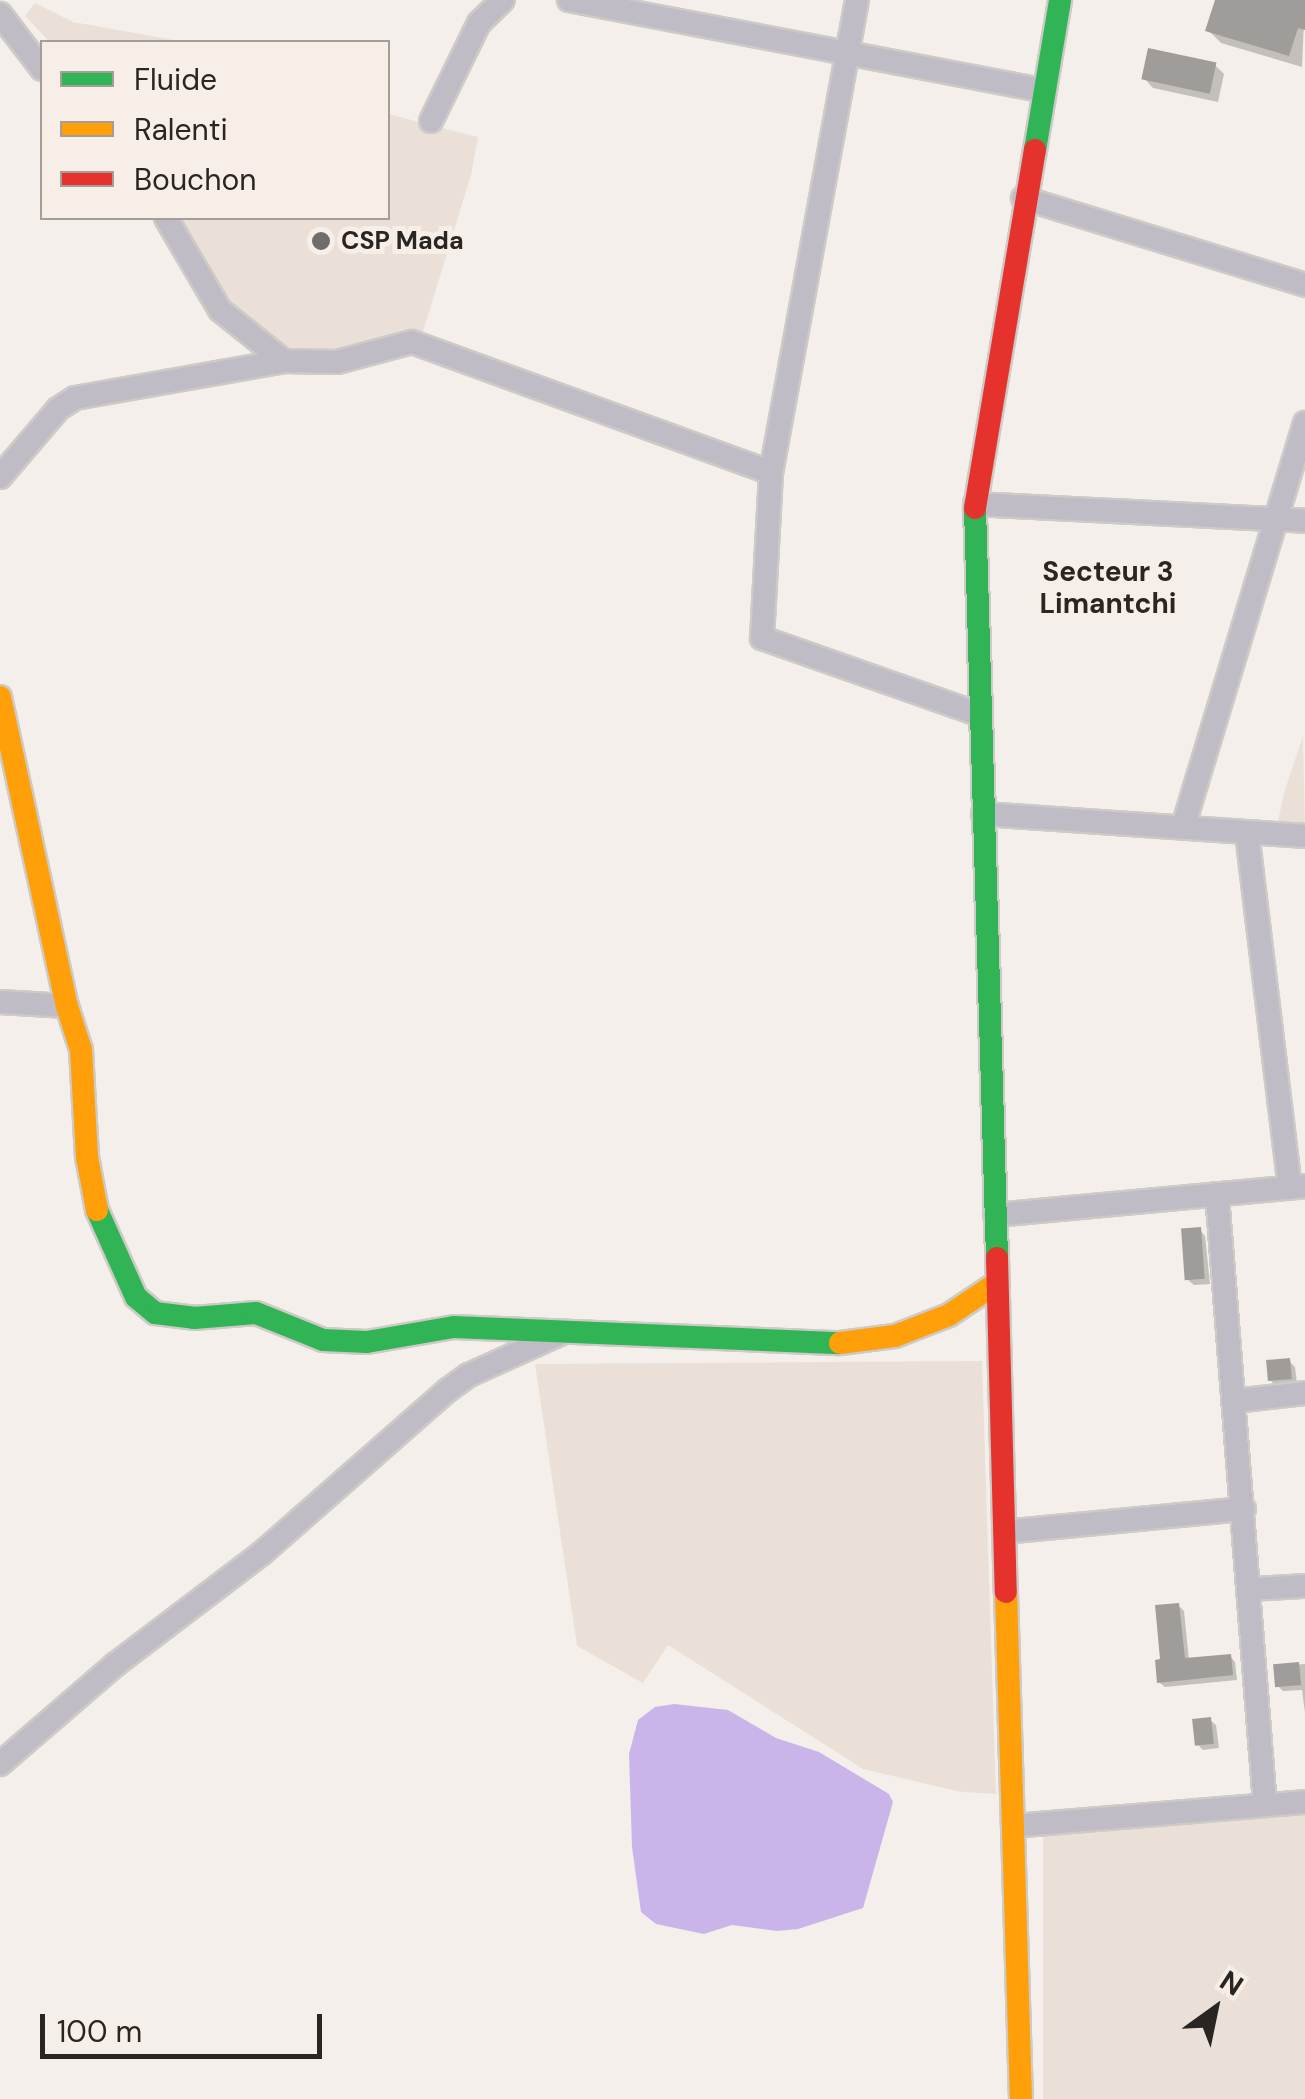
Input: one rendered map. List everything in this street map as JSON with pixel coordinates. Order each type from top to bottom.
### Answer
[{"type":"street","points":[[431,121],[478,23],[503,0]]},
{"type":"street","points":[[569,0],[1043,90]]},
{"type":"street","points":[[857,0],[844,50],[771,473],[762,638],[981,715]]},
{"type":"street","points":[[1021,2099],[976,504],[1023,198],[1060,0]]},
{"type":"street","points":[[0,14],[40,66]]},
{"type":"street","points":[[1023,198],[1305,286]]},
{"type":"street","points":[[167,220],[220,310],[284,362]]},
{"type":"street","points":[[0,477],[58,409],[76,398],[284,362],[337,362],[412,342],[771,473]]},
{"type":"street","points":[[1183,828],[1305,423]]},
{"type":"street","points":[[976,504],[1305,521]]},
{"type":"street","points":[[0,697],[67,1006],[81,1050],[87,1157],[98,1215],[115,1259],[146,1308],[168,1318],[256,1313],[324,1340],[368,1342],[454,1327],[850,1343],[895,1336],[949,1315],[997,1284]]},
{"type":"street","points":[[983,814],[1305,836]]},
{"type":"street","points":[[995,1215],[1297,1186],[1247,833]]},
{"type":"street","points":[[0,1002],[67,1006]]},
{"type":"street","points":[[1217,1194],[1265,1804]]},
{"type":"street","points":[[0,1764],[116,1664],[261,1554],[448,1390],[560,1334]]},
{"type":"street","points":[[1234,1401],[1305,1393]]},
{"type":"street","points":[[1004,1532],[1244,1509]]},
{"type":"street","points":[[1250,1589],[1305,1586]]},
{"type":"street","points":[[1013,1826],[1305,1802]]},
{"type":"shaded area","points":[[35,3],[73,22],[174,40],[48,40],[25,16]]},
{"type":"shaded area","name":"CSP Mada","points":[[390,115],[478,137],[471,175],[422,335],[329,357],[282,347],[225,303],[178,220],[390,220]]},
{"type":"shaded area","points":[[1303,736],[1305,828],[1277,826],[1284,793]]},
{"type":"shaded area","points":[[982,1361],[996,1794],[961,1792],[863,1769],[668,1645],[643,1683],[577,1646],[535,1364]]},
{"type":"shaded area","points":[[674,1704],[728,1710],[776,1738],[819,1752],[889,1794],[893,1802],[863,1908],[798,1929],[777,1931],[732,1925],[704,1934],[656,1924],[641,1912],[632,1847],[629,1754],[638,1720],[655,1707]]},
{"type":"shaded area","points":[[1043,1815],[1305,1815],[1305,2099],[1043,2099]]},
{"type":"building","points":[[1215,0],[1305,0],[1305,30],[1298,28],[1289,56],[1205,31]]},
{"type":"building","points":[[1148,48],[1216,63],[1210,94],[1141,79]]},
{"type":"building","points":[[1201,1227],[1205,1279],[1185,1280],[1181,1228]]},
{"type":"building","points":[[1290,1358],[1292,1379],[1268,1381],[1266,1360]]},
{"type":"building","points":[[1179,1603],[1185,1658],[1231,1654],[1233,1675],[1157,1683],[1155,1660],[1160,1659],[1155,1605]]},
{"type":"building","points":[[1299,1662],[1301,1685],[1275,1687],[1273,1664]]},
{"type":"building","points":[[1211,1717],[1214,1744],[1195,1746],[1192,1719]]},
{"type":"traffic: fast","points":[[1035,150],[1060,0]]},
{"type":"traffic: fast","points":[[975,508],[997,1258]]},
{"type":"traffic: fast","points":[[97,1210],[136,1297],[155,1313],[194,1318],[256,1313],[323,1340],[367,1342],[454,1327],[840,1343]]},
{"type":"traffic: slow","points":[[0,697],[67,1006],[81,1050],[87,1157],[97,1210]]},
{"type":"traffic: slow","points":[[840,1343],[895,1336],[949,1315],[997,1283]]},
{"type":"traffic: slow","points":[[1006,1592],[1021,2099]]},
{"type":"traffic: jam","points":[[975,508],[1035,150]]},
{"type":"traffic: jam","points":[[997,1258],[1006,1592]]},
{"type":"place","name":"CSP Mada","points":[[321,241]]},
{"type":"district","name":"Secteur 3 Limantchi","points":[[1108,588]]}]
